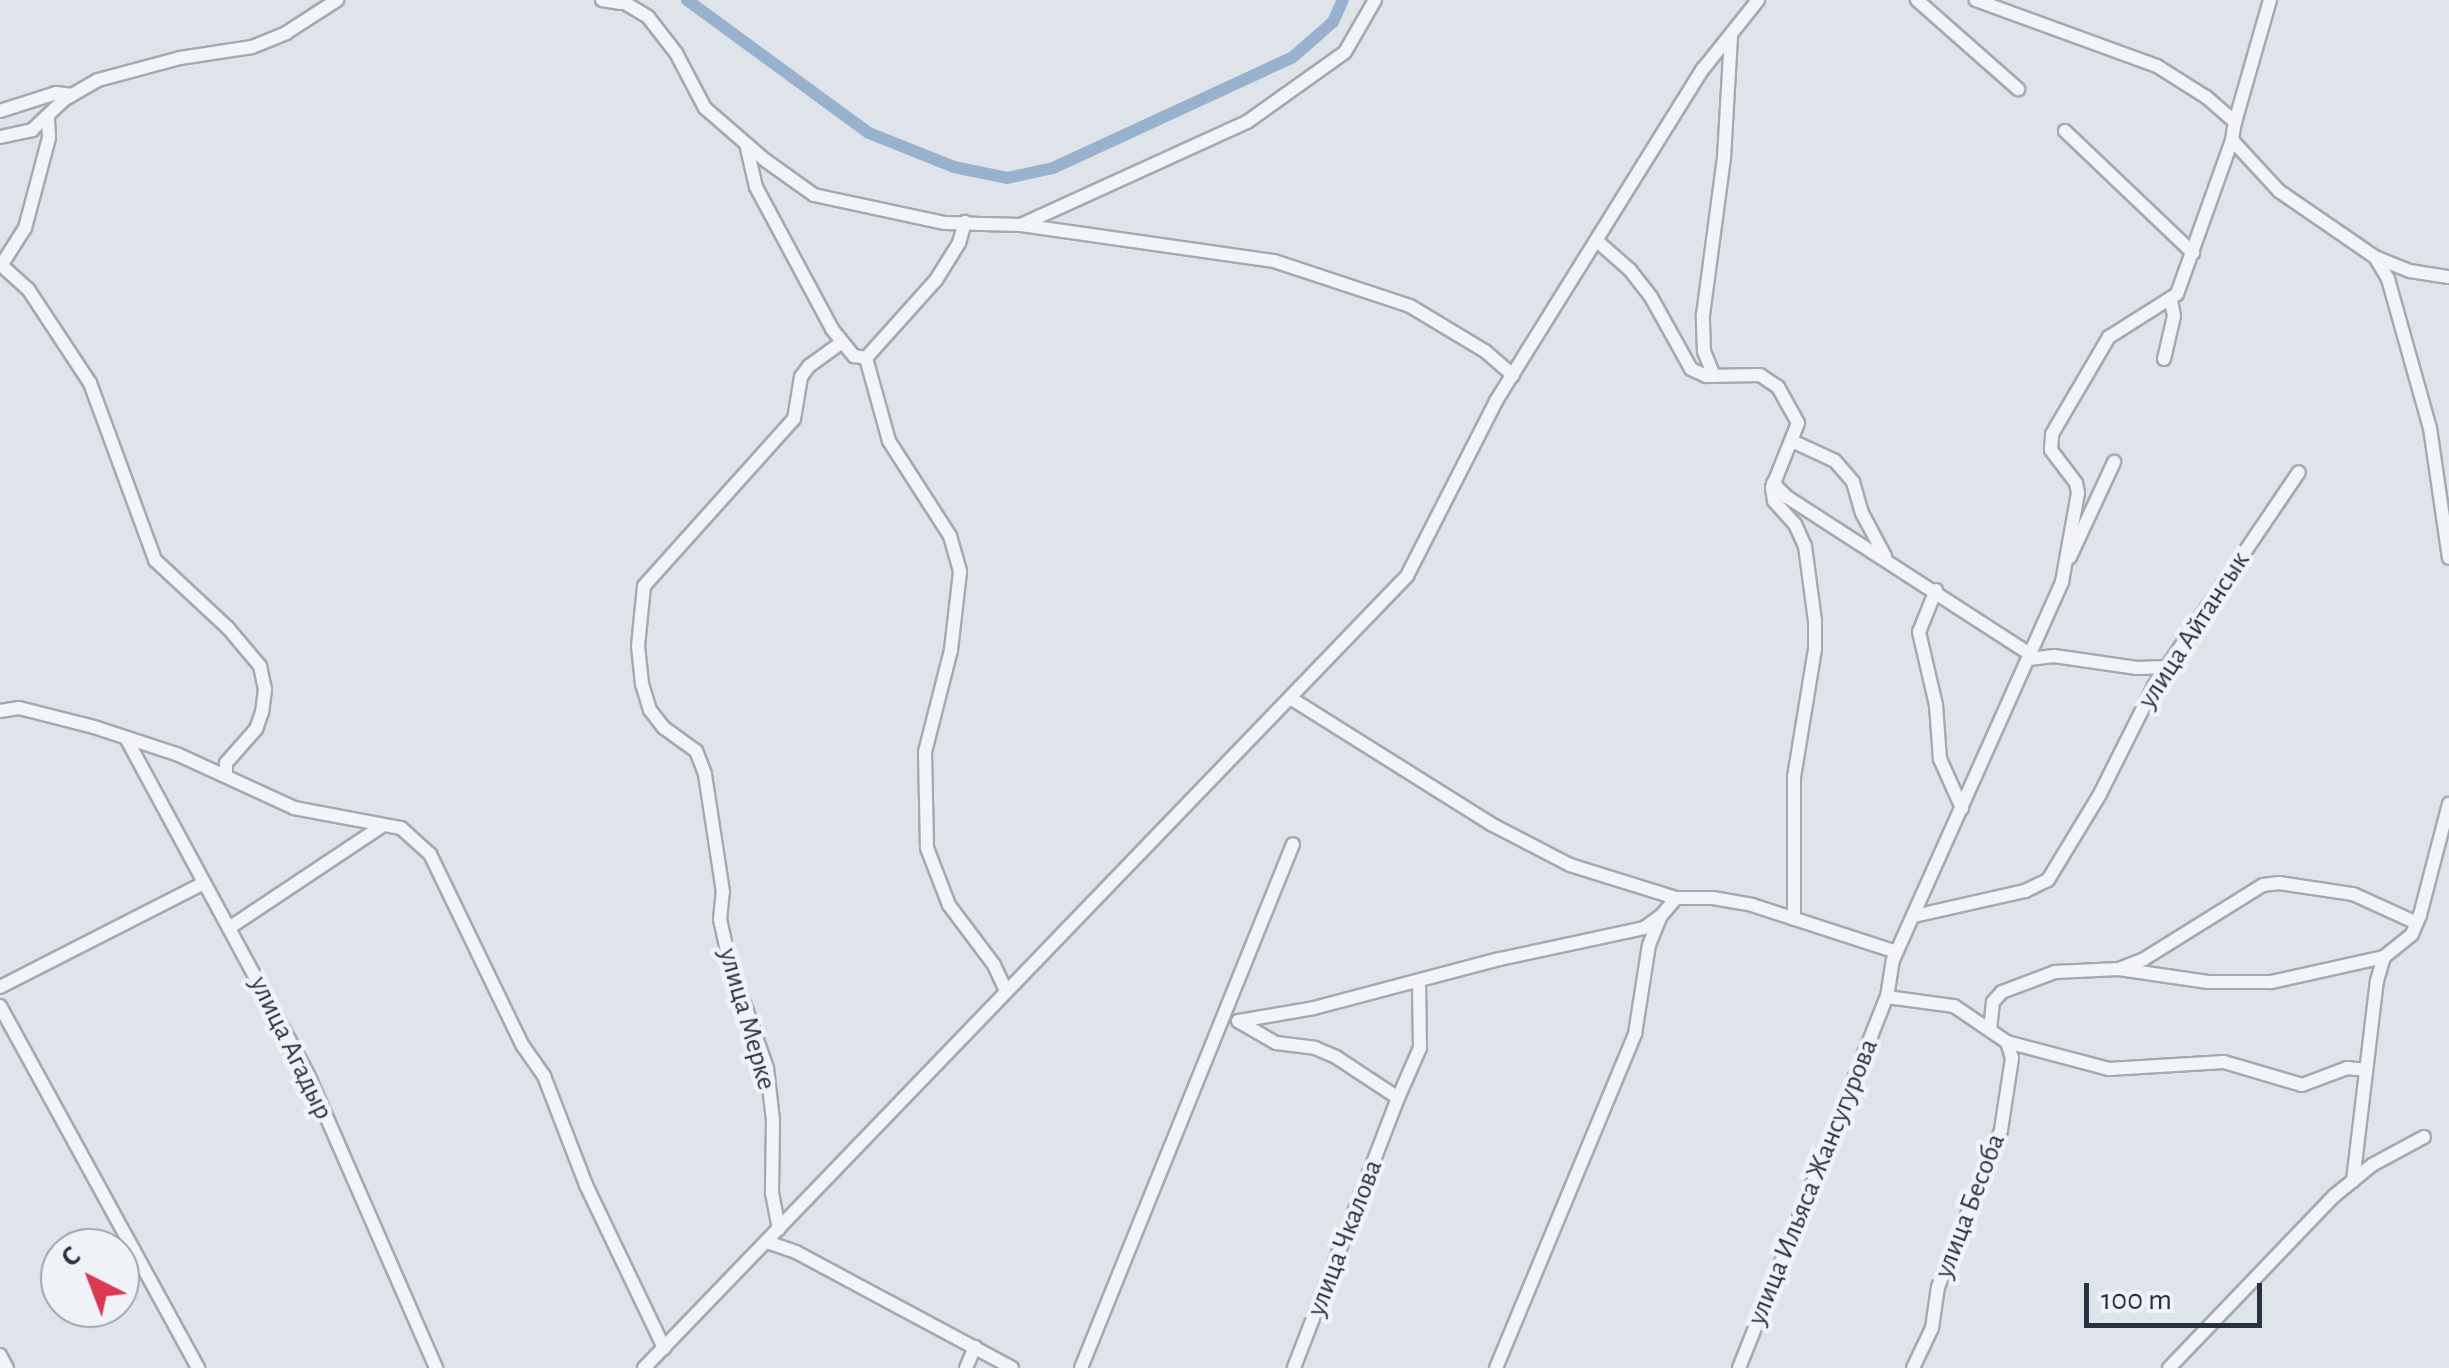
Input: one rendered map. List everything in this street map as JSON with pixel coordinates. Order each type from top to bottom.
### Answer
[{"type":"street","points":[[0,137],[32,130],[72,95],[98,80],[180,58],[252,47],[286,32],[337,0]]},
{"type":"street","points":[[602,0],[620,1],[648,17],[676,53],[705,108],[814,195],[945,222],[1021,225],[1202,248],[1341,280],[1410,306],[1485,350],[1513,375]]},
{"type":"street","points":[[1021,225],[1247,122],[1345,52],[1375,0]]},
{"type":"street","points":[[644,1368],[770,1243],[779,1229],[1006,991],[1292,699],[1420,557],[1513,375],[1703,70],[1758,0]]},
{"type":"street","points":[[1916,0],[2018,89]]},
{"type":"street","points":[[1976,0],[2157,66],[2206,97],[2235,122]]},
{"type":"street","points":[[2064,569],[2078,493],[2076,483],[2051,450],[2052,434],[2109,336],[2171,300],[2193,253],[2232,140],[2270,0]]},
{"type":"street","points":[[1714,376],[1704,351],[1703,315],[1724,158],[1731,34]]},
{"type":"street","points":[[0,111],[56,93],[72,95]]},
{"type":"street","points":[[48,118],[49,138],[25,228],[1,264],[28,289],[90,382],[156,560],[228,628],[260,666],[265,689],[262,712],[256,729],[226,763],[226,776]]},
{"type":"street","points":[[2065,132],[2193,253]]},
{"type":"street","points":[[2232,140],[2279,191],[2376,257],[2410,271],[2449,276]]},
{"type":"street","points":[[746,144],[756,186],[842,343],[854,356],[866,358]]},
{"type":"street","points":[[866,358],[936,280],[959,243],[965,222]]},
{"type":"street","points":[[1597,241],[1630,270],[1651,297],[1683,360],[1691,368],[1714,376],[1760,375],[1778,388],[1798,422],[1773,483],[1774,501],[1795,524],[1804,546],[1815,622],[1815,649],[1794,777],[1794,919]]},
{"type":"street","points":[[2376,257],[2388,279],[2430,428],[2449,558]]},
{"type":"street","points":[[2164,359],[2174,316],[2171,300]]},
{"type":"street","name":"улица Мерке","points":[[779,1229],[772,1192],[773,1120],[766,1068],[729,960],[720,919],[723,892],[705,774],[696,751],[664,728],[650,710],[642,684],[638,646],[644,586],[794,418],[801,377],[809,366],[842,343]]},
{"type":"street","points":[[866,358],[888,441],[950,536],[960,572],[951,650],[926,752],[927,848],[949,905],[994,966],[1006,991]]},
{"type":"street","points":[[1792,441],[1836,462],[1853,482],[1862,513],[1886,558]]},
{"type":"street","points":[[2064,569],[2114,462]]},
{"type":"street","name":"улица Айтансык","points":[[1914,916],[2038,886],[2048,880],[2100,794],[2168,666],[2299,472]]},
{"type":"street","points":[[1773,483],[1787,498],[1936,590],[2030,657],[2054,656],[2137,668],[2168,666]]},
{"type":"street","name":"улица Ильяса Жансугурова","points":[[1740,1368],[1888,997],[1897,952],[2030,657],[2064,569]]},
{"type":"street","points":[[1936,590],[1919,632],[1936,705],[1940,758],[1962,808]]},
{"type":"street","points":[[1292,699],[1490,824],[1570,865],[1676,898],[1714,898],[1794,919],[1897,952]]},
{"type":"street","points":[[0,711],[19,708],[126,738],[226,776],[294,808],[401,828],[430,854],[523,1046],[544,1076],[586,1185],[664,1348]]},
{"type":"street","name":"улица Агадыр","points":[[126,738],[309,1077],[436,1368]]},
{"type":"street","points":[[1990,1030],[1993,1002],[2014,986],[2055,972],[2118,969],[2208,982],[2271,982],[2384,957],[2412,934],[2449,804]]},
{"type":"street","points":[[228,928],[382,826]]},
{"type":"street","points":[[1081,1368],[1293,844]]},
{"type":"street","points":[[2118,969],[2144,959],[2263,885],[2279,883],[2353,894],[2416,923]]},
{"type":"street","points":[[0,986],[202,884]]},
{"type":"street","points":[[1238,1021],[1644,928],[1676,898]]},
{"type":"street","points":[[1496,1368],[1635,1034],[1649,944],[1661,916]]},
{"type":"street","points":[[2352,1181],[2384,957]]},
{"type":"street","name":"улица Чкалова","points":[[1294,1368],[1420,1048],[1418,982]]},
{"type":"street","points":[[1888,997],[1954,1006],[2007,1042],[2110,1069],[2224,1062],[2302,1085],[2347,1068],[2366,1070]]},
{"type":"street","points":[[0,1006],[198,1368]]},
{"type":"street","points":[[1222,1018],[1238,1021],[1276,1043],[1315,1048],[1336,1057],[1397,1102]]},
{"type":"street","name":"улица Бесоба","points":[[1913,1368],[1932,1328],[1938,1286],[2001,1130],[2012,1058],[2007,1042]]},
{"type":"street","points":[[2169,1368],[2352,1181],[2424,1137]]},
{"type":"street","points":[[770,1243],[796,1252],[1012,1368]]},
{"type":"street","points":[[966,1368],[975,1347]]},
{"type":"street","points":[[0,1354],[8,1368]]},
{"type":"waterway","points":[[687,0],[869,133],[954,167],[1007,178],[1053,168],[1293,57],[1333,22],[1343,0]]}]
